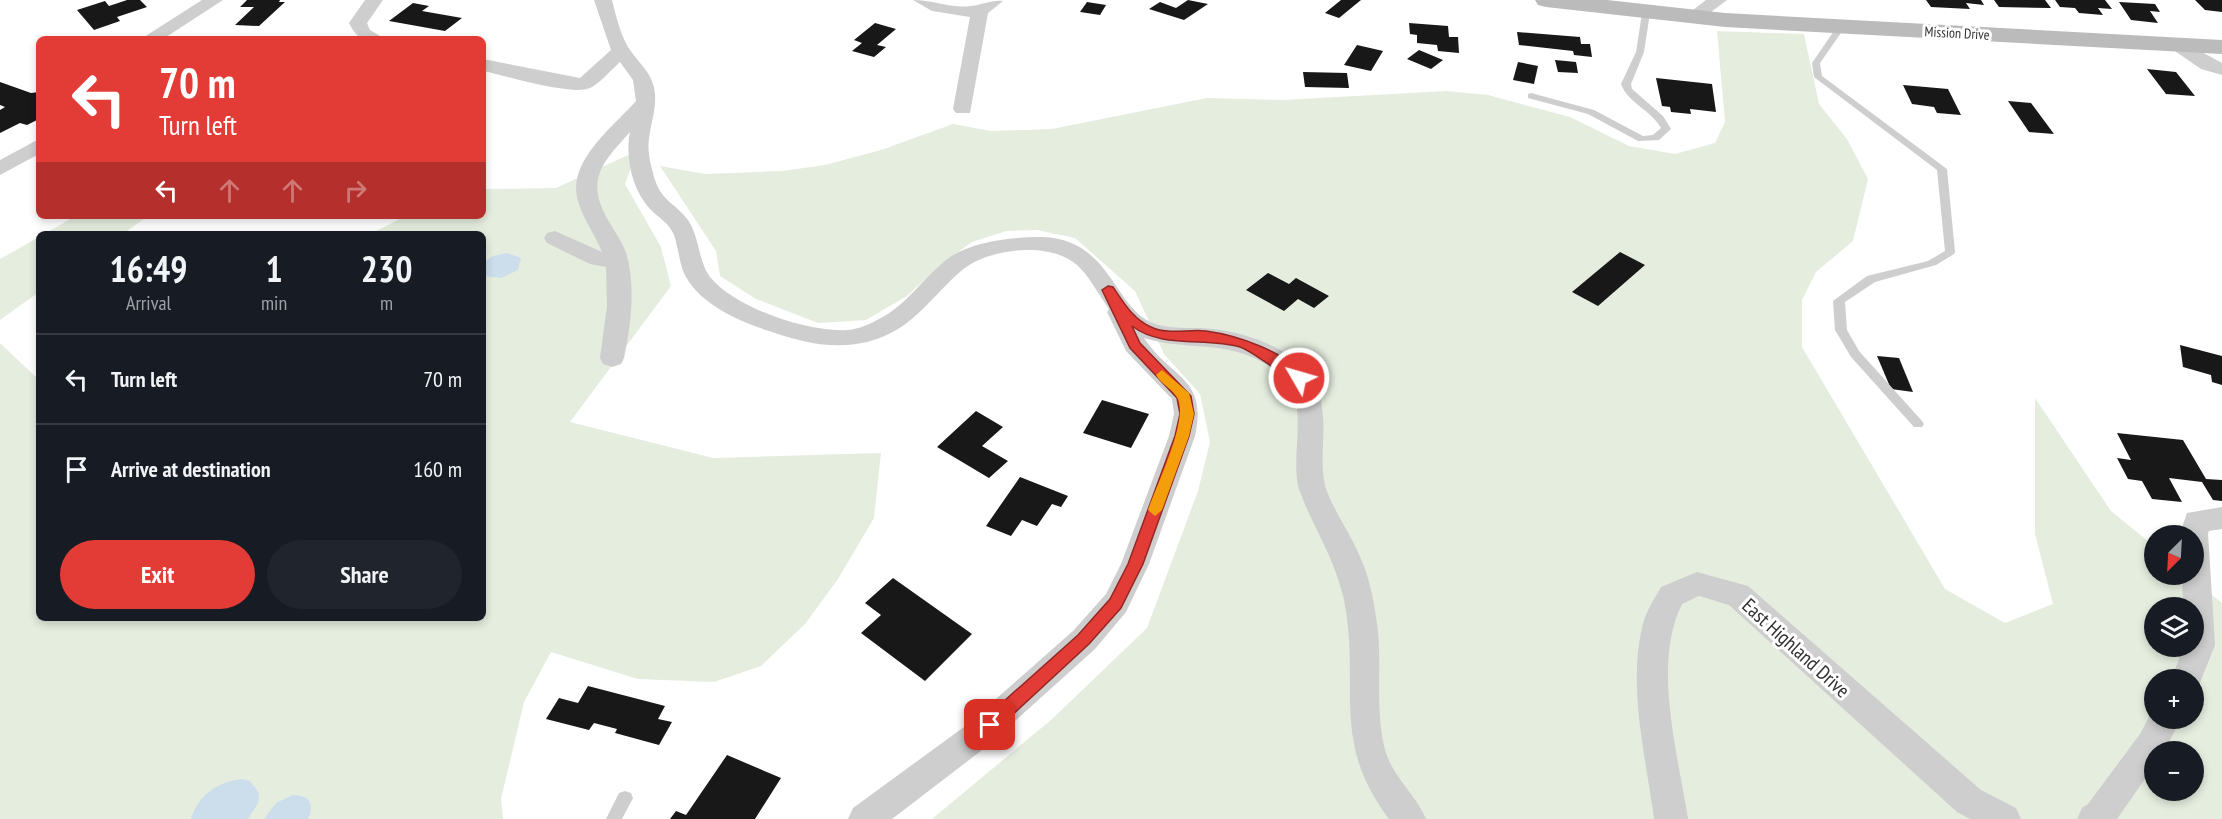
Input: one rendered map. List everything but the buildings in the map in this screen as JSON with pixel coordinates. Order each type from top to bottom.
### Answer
[{"type":"street","points":[[155,36],[214,0]]},
{"type":"street","points":[[370,36],[363,33],[358,23],[374,0]]},
{"type":"street","points":[[603,0],[621,51],[643,79],[648,99],[637,151],[651,196],[677,221],[687,237],[695,273],[704,285],[749,313],[792,330],[815,335],[834,338],[859,336],[903,316],[964,258],[977,253],[1039,244],[1068,248],[1079,254],[1126,315],[1147,331],[1162,335],[1206,336],[1242,343],[1262,351],[1299,378],[1306,390],[1311,419],[1309,472],[1314,495],[1351,570],[1364,637],[1363,724],[1368,754],[1382,782],[1409,819]]},
{"type":"street","points":[[922,0],[937,8],[952,11],[988,5],[963,109]]},
{"type":"street","name":"Mission Drive","points":[[1546,0],[1693,17],[2222,47]]},
{"type":"street","points":[[1693,17],[1719,0]]},
{"type":"street","points":[[2178,45],[2208,65],[2222,69]]},
{"type":"street","points":[[486,66],[570,84],[585,84],[621,51]]},
{"type":"street","points":[[612,358],[617,327],[618,280],[615,254],[592,209],[586,183],[589,171],[648,99]]},
{"type":"street","points":[[0,169],[36,147]]},
{"type":"street","points":[[555,238],[598,259],[605,260],[615,254]]},
{"type":"street","points":[[865,819],[975,737],[1084,640],[1116,603],[1135,564],[1182,436],[1187,414],[1184,396],[1135,345],[1108,290]]},
{"type":"street","points":[[2190,669],[2200,645],[2194,533],[2197,521],[2222,518]]},
{"type":"street","name":"East Highland Drive","points":[[1671,819],[1652,681],[1656,620],[1674,593],[1690,585],[1702,583],[1720,586],[1738,595],[1969,801],[2004,819]]},
{"type":"street","points":[[2094,819],[2107,806],[2159,729]]},
{"type":"lane","points":[[1531,96],[1592,112],[1641,139],[1656,138],[1666,129],[1660,118],[1628,90],[1626,84],[1640,52],[1646,13]]},
{"type":"lane","points":[[1841,27],[1816,63],[1818,77],[1942,169],[1950,252],[1932,263],[1871,279],[1839,301],[1841,330],[1855,354],[1918,424]]},
{"type":"lane","points":[[614,819],[625,798]]},
{"type":"shaded area","points":[[1717,31],[1804,34],[1819,104],[1847,139],[1868,179],[1853,241],[1816,272],[1802,300],[1802,347],[1945,589],[2005,623],[2053,604],[2035,534],[2035,398],[2111,511],[2144,538],[2144,585],[2200,585],[2222,603],[2222,819],[932,819],[1051,720],[1147,628],[1198,491],[1210,442],[1200,394],[1164,354],[1135,291],[1075,238],[1037,230],[1006,231],[972,242],[940,265],[907,296],[866,320],[818,323],[756,299],[720,276],[716,251],[660,166],[705,174],[782,171],[825,165],[881,150],[953,124],[991,131],[1052,129],[1207,98],[1283,100],[1447,91],[1488,95],[1570,117],[1629,146],[1675,154],[1715,143],[1725,122]]},
{"type":"shaded area","points":[[637,151],[625,184],[661,247],[671,286],[570,422],[713,458],[881,453],[874,518],[838,579],[805,624],[761,666],[714,682],[638,679],[551,652],[524,702],[501,799],[503,819],[0,819],[0,343],[36,377],[36,621],[486,621],[486,231],[376,231],[400,219],[486,219],[486,189],[556,188]]},
{"type":"shaded area","points":[[71,219],[144,219],[127,231],[49,231]]},
{"type":"shaded area","points":[[36,239],[36,294],[0,320],[0,259]]},
{"type":"water","points":[[507,253],[521,258],[518,270],[501,278],[486,276],[486,261],[493,256]]},
{"type":"water","points":[[242,779],[250,781],[259,793],[258,803],[248,819],[191,819],[198,803],[210,791],[224,783]]},
{"type":"water","points":[[293,795],[299,795],[309,801],[311,809],[308,819],[264,819],[276,803]]},
{"type":"slow traffic","points":[[1155,510],[1182,436],[1187,414],[1184,396],[1162,375]]},
{"type":"route","points":[[990,725],[1084,640],[1116,603],[1135,564],[1182,436],[1187,414],[1184,396],[1152,366],[1135,345],[1108,290],[1134,324],[1147,331],[1162,335],[1206,336],[1242,343],[1262,351],[1299,378]]}]
